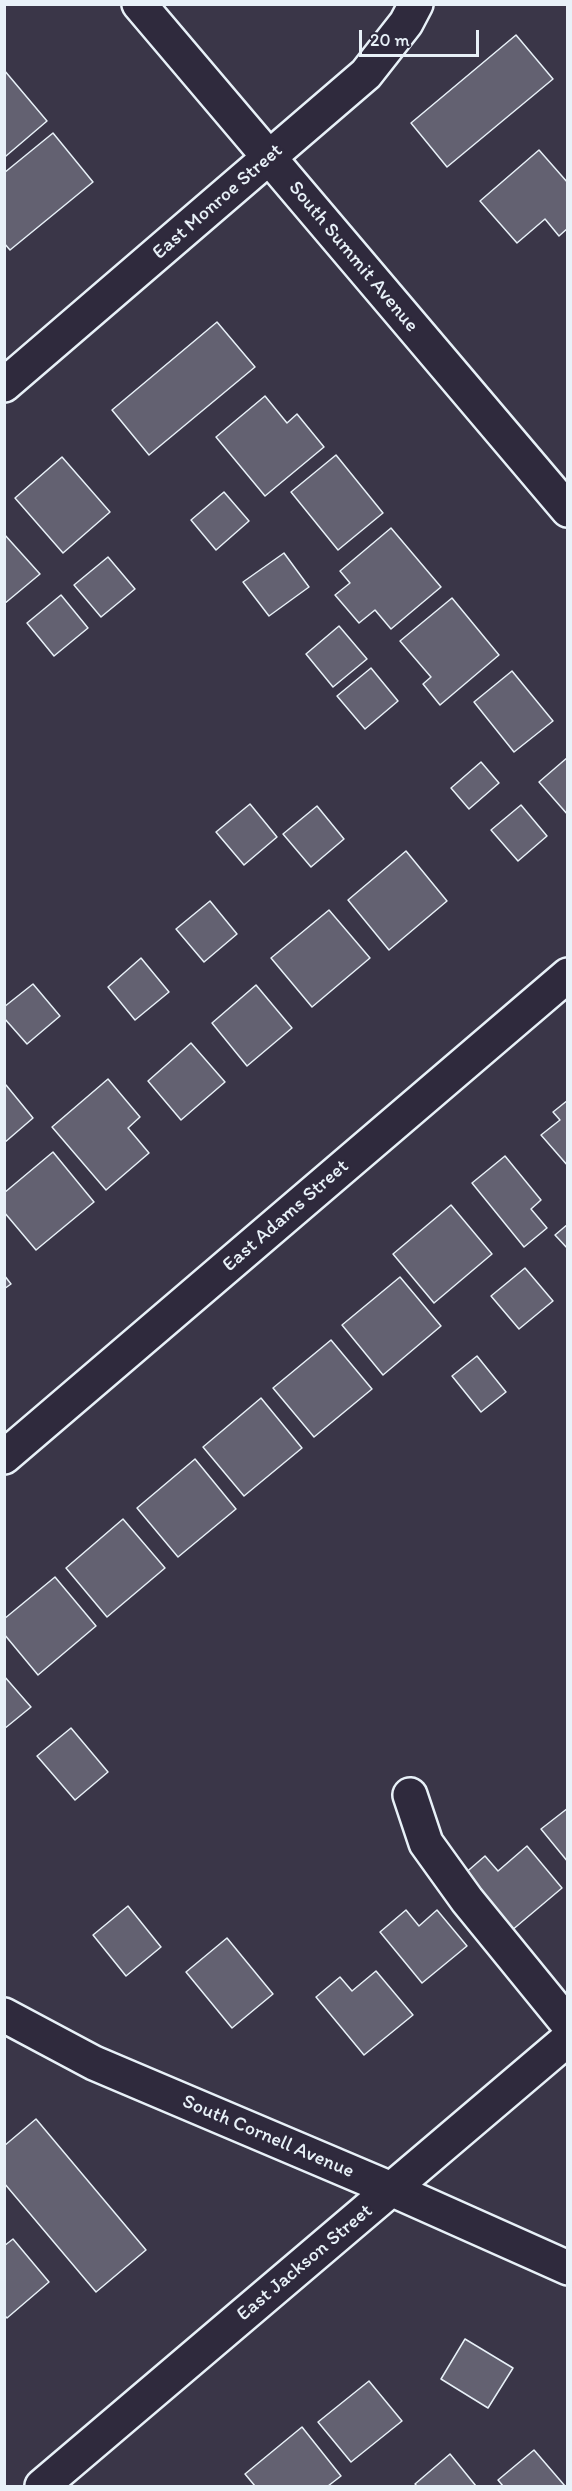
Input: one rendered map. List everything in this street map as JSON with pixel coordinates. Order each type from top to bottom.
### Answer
[{"type":"street","name":"South Summit Avenue","points":[[139,4],[567,510]]},
{"type":"street","name":"East Monroe Street","points":[[4,385],[366,74],[406,23],[416,4]]},
{"type":"street","name":"East Adams Street","points":[[4,1457],[567,975]]},
{"type":"street","points":[[410,1795],[426,1843],[467,1899],[567,2024]]},
{"type":"street","name":"South Cornell Avenue","points":[[4,2015],[94,2062],[391,2189],[567,2268]]},
{"type":"street","name":"East Jackson Street","points":[[42,2487],[567,2039]]},
{"type":"building","points":[[516,35],[553,79],[447,167],[411,123]]},
{"type":"building","points":[[4,70],[47,121],[6,156],[4,154]]},
{"type":"building","points":[[53,133],[93,182],[10,250],[4,243],[4,173]]},
{"type":"building","points":[[539,150],[568,183],[568,228],[559,236],[545,219],[517,243],[480,201]]},
{"type":"building","points":[[217,322],[255,367],[149,455],[112,410]]},
{"type":"building","points":[[265,396],[287,423],[297,414],[324,447],[265,496],[216,437]]},
{"type":"building","points":[[336,455],[383,513],[338,550],[291,492]]},
{"type":"building","points":[[62,457],[110,512],[63,553],[15,498]]},
{"type":"building","points":[[224,492],[249,521],[216,550],[191,520]]},
{"type":"building","points":[[391,528],[441,587],[391,629],[375,610],[359,623],[335,595],[350,583],[340,571]]},
{"type":"building","points":[[4,534],[40,574],[4,604]]},
{"type":"building","points":[[284,553],[309,587],[269,616],[243,582]]},
{"type":"building","points":[[108,557],[135,589],[101,617],[74,585]]},
{"type":"building","points":[[61,595],[88,628],[54,656],[27,623]]},
{"type":"building","points":[[452,598],[499,655],[440,705],[423,684],[431,677],[400,641]]},
{"type":"building","points":[[339,626],[367,659],[333,687],[306,654]]},
{"type":"building","points":[[371,668],[398,701],[365,729],[337,696]]},
{"type":"building","points":[[512,671],[553,721],[514,752],[474,702]]},
{"type":"building","points":[[568,757],[568,815],[539,782]]},
{"type":"building","points":[[481,762],[499,783],[469,809],[451,788]]},
{"type":"building","points":[[250,804],[277,837],[244,865],[216,832]]},
{"type":"building","points":[[521,805],[547,836],[518,861],[491,830]]},
{"type":"building","points":[[317,806],[344,839],[311,867],[283,834]]},
{"type":"building","points":[[406,851],[447,901],[389,950],[348,900]]},
{"type":"building","points":[[210,901],[237,934],[204,962],[176,929]]},
{"type":"building","points":[[329,910],[370,958],[312,1007],[271,958]]},
{"type":"building","points":[[141,958],[169,992],[135,1020],[108,987]]},
{"type":"building","points":[[33,984],[60,1016],[27,1044],[4,1018],[4,1007]]},
{"type":"building","points":[[256,985],[292,1028],[247,1066],[212,1023]]},
{"type":"building","points":[[191,1043],[225,1082],[181,1120],[148,1081]]},
{"type":"building","points":[[108,1079],[140,1117],[128,1128],[149,1153],[106,1190],[52,1127]]},
{"type":"building","points":[[6,1085],[33,1118],[4,1143],[4,1086]]},
{"type":"building","points":[[568,1100],[568,1166],[541,1135],[560,1120],[553,1112]]},
{"type":"building","points":[[53,1152],[94,1202],[36,1250],[4,1212],[4,1193]]},
{"type":"building","points":[[505,1156],[541,1200],[531,1209],[547,1228],[524,1247],[472,1183]]},
{"type":"building","points":[[451,1205],[492,1254],[434,1303],[393,1254]]},
{"type":"building","points":[[568,1224],[568,1249],[555,1235]]},
{"type":"building","points":[[525,1268],[553,1301],[519,1329],[491,1296]]},
{"type":"building","points":[[4,1275],[11,1284],[4,1289]]},
{"type":"building","points":[[400,1277],[441,1326],[383,1375],[342,1325]]},
{"type":"building","points":[[331,1340],[372,1389],[314,1437],[273,1388]]},
{"type":"building","points":[[477,1356],[506,1392],[481,1412],[452,1376]]},
{"type":"building","points":[[261,1398],[302,1448],[244,1496],[203,1447]]},
{"type":"building","points":[[195,1459],[236,1509],[178,1557],[137,1508]]},
{"type":"building","points":[[123,1519],[165,1568],[107,1617],[66,1568]]},
{"type":"building","points":[[55,1577],[96,1626],[38,1675],[4,1634],[4,1619]]},
{"type":"building","points":[[4,1676],[31,1707],[4,1729]]},
{"type":"building","points":[[71,1728],[108,1772],[75,1800],[37,1756]]},
{"type":"building","points":[[568,1808],[568,1862],[541,1829]]},
{"type":"building","points":[[527,1846],[562,1888],[511,1931],[463,1875],[485,1856],[498,1871]]},
{"type":"building","points":[[128,1906],[161,1947],[126,1976],[93,1935]]},
{"type":"building","points":[[406,1910],[419,1926],[437,1910],[467,1946],[422,1983],[380,1932]]},
{"type":"building","points":[[227,1938],[273,1994],[232,2028],[186,1972]]},
{"type":"building","points":[[376,1971],[413,2015],[364,2055],[316,1997],[340,1977],[352,1991]]},
{"type":"building","points":[[36,2119],[146,2250],[96,2292],[4,2183],[4,2146]]},
{"type":"building","points":[[13,2239],[49,2282],[7,2318],[4,2315],[4,2246]]},
{"type":"building","points":[[465,2339],[513,2368],[488,2408],[441,2379]]},
{"type":"building","points":[[369,2381],[402,2421],[351,2462],[318,2422]]},
{"type":"building","points":[[302,2427],[341,2476],[328,2486],[255,2486],[245,2474]]},
{"type":"building","points":[[534,2450],[565,2486],[503,2486],[498,2480]]},
{"type":"building","points":[[450,2454],[476,2486],[417,2486],[415,2484]]}]
